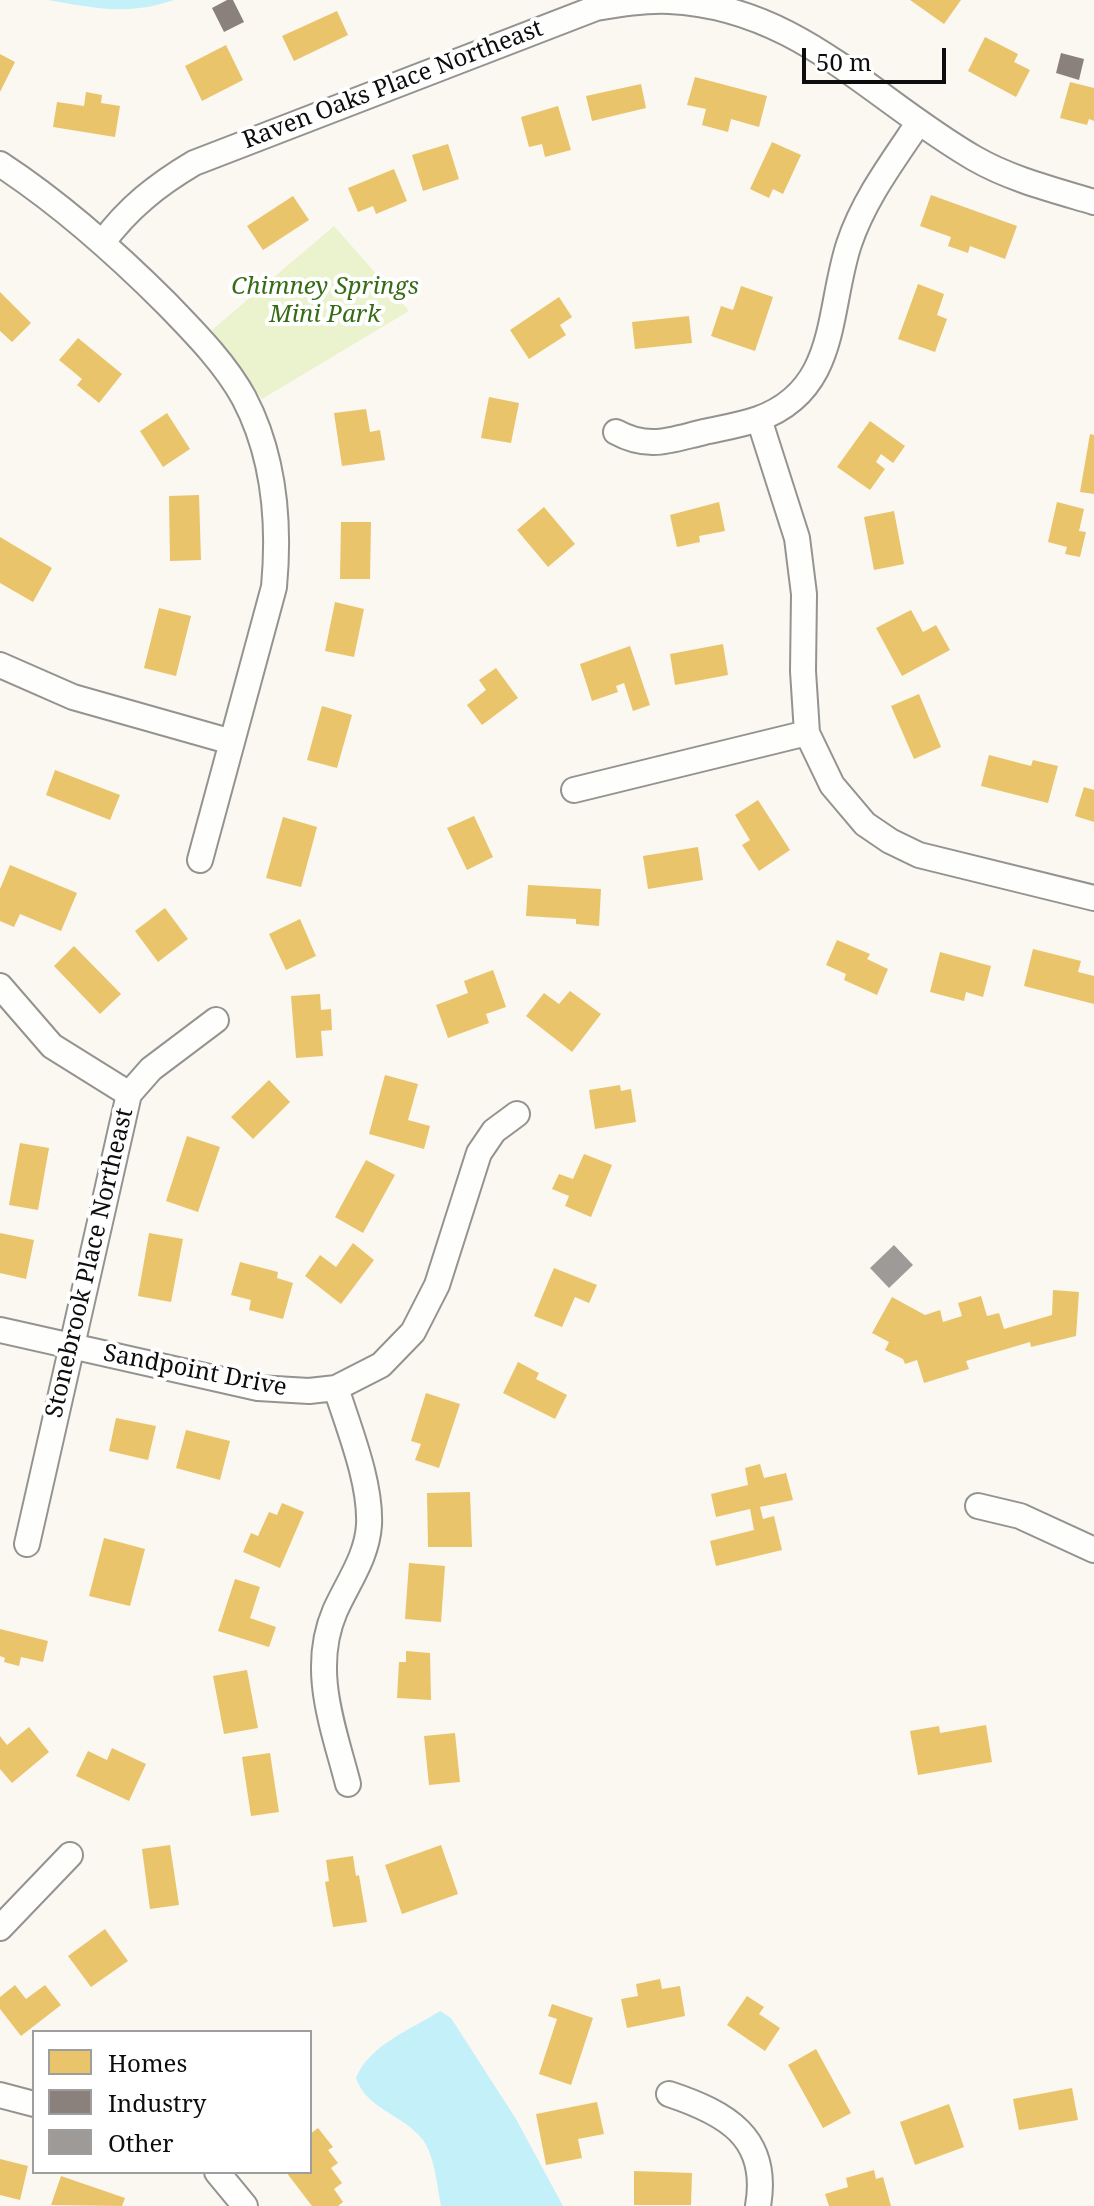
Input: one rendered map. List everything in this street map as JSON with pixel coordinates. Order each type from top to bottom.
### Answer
[{"type":"street","name":"Raven Oaks Place Northeast","points":[[103,242],[121,217],[145,195],[194,163],[557,10],[667,0],[704,4],[748,15],[782,29],[975,159],[1022,179],[1094,202]]},
{"type":"street","points":[[616,432],[634,442],[658,443],[759,419],[804,389],[826,350],[849,244],[876,186],[919,122]]},
{"type":"street","points":[[0,164],[103,242],[218,360],[243,397],[273,482],[278,548],[274,587],[200,860]]},
{"type":"street","points":[[759,419],[801,559],[807,733],[832,785],[865,824],[919,855],[1094,898]]},
{"type":"street","points":[[0,665],[73,697],[232,742]]},
{"type":"street","points":[[574,790],[807,733]]},
{"type":"street","points":[[0,986],[52,1046],[129,1094]]},
{"type":"street","name":"Stonebrook Place Northeast","points":[[27,1544],[129,1094],[151,1069],[216,1020]]},
{"type":"street","name":"Sandpoint Drive","points":[[0,1330],[258,1388],[286,1391],[336,1388],[381,1365],[413,1332],[437,1285],[479,1153],[494,1131],[517,1114]]},
{"type":"street","points":[[336,1388],[364,1481],[369,1524],[362,1558],[329,1629],[323,1663],[323,1688],[348,1784]]},
{"type":"street","points":[[978,1506],[1020,1516],[1094,1550]]},
{"type":"street","points":[[0,1928],[70,1855]]},
{"type":"street","points":[[669,2094],[715,2111],[738,2130],[752,2148],[759,2166],[758,2206]]},
{"type":"street","points":[[0,2095],[32,2103]]},
{"type":"street","points":[[219,2174],[245,2206]]},
{"type":"green space","name":"Chimney Springs Mini Park","points":[[334,226],[409,311],[262,399],[212,330]]},
{"type":"water","points":[[48,0],[174,0],[126,9],[96,8]]},
{"type":"water","points":[[440,2011],[451,2018],[516,2119],[563,2206],[441,2206],[433,2163],[423,2140],[368,2098],[361,2089],[356,2078],[371,2056],[392,2039]]},
{"type":"building: Homes","points":[[910,0],[961,0],[944,24]]},
{"type":"building: Homes","points":[[337,11],[348,35],[294,61],[282,36]]},
{"type":"building: Homes","points":[[985,37],[1018,54],[1014,62],[1030,70],[1016,97],[968,71]]},
{"type":"building: Homes","points":[[226,45],[243,80],[202,101],[185,66]]},
{"type":"building: Homes","points":[[0,54],[15,62],[0,92]]},
{"type":"building: Homes","points":[[695,77],[767,96],[759,127],[731,119],[728,132],[702,125],[706,109],[687,105]]},
{"type":"building: Homes","points":[[1070,82],[1094,88],[1094,121],[1089,119],[1087,125],[1060,118]]},
{"type":"building: Homes","points":[[641,84],[646,108],[592,121],[586,96]]},
{"type":"building: Homes","points":[[86,92],[102,95],[101,103],[120,106],[115,137],[53,127],[57,102],[84,106]]},
{"type":"building: Homes","points":[[558,106],[571,150],[545,157],[542,144],[529,147],[521,117]]},
{"type":"building: Homes","points":[[772,142],[801,155],[783,194],[773,189],[769,198],[750,189]]},
{"type":"building: Homes","points":[[448,144],[459,179],[423,191],[412,155]]},
{"type":"building: Homes","points":[[394,169],[407,201],[376,214],[373,206],[358,212],[348,188]]},
{"type":"building: Homes","points":[[931,195],[1017,226],[1005,259],[970,246],[968,253],[948,246],[951,237],[920,226]]},
{"type":"building: Homes","points":[[293,196],[309,220],[263,250],[247,226]]},
{"type":"building: Homes","points":[[918,284],[944,294],[937,315],[947,319],[935,352],[898,339]]},
{"type":"building: Homes","points":[[741,286],[773,297],[755,351],[711,336],[721,306],[733,310]]},
{"type":"building: Homes","points":[[0,292],[31,323],[12,342],[0,331]]},
{"type":"building: Homes","points":[[559,297],[572,317],[560,325],[566,335],[529,359],[510,330]]},
{"type":"building: Homes","points":[[689,316],[692,343],[635,349],[632,322]]},
{"type":"building: Homes","points":[[78,338],[122,374],[99,403],[77,385],[82,379],[59,360]]},
{"type":"building: Homes","points":[[489,397],[519,403],[511,443],[481,438]]},
{"type":"building: Homes","points":[[366,409],[370,432],[380,430],[385,460],[342,466],[334,413]]},
{"type":"building: Homes","points":[[167,413],[190,449],[163,467],[140,431]]},
{"type":"building: Homes","points":[[870,421],[905,446],[893,463],[881,454],[876,462],[885,469],[870,490],[837,467]]},
{"type":"building: Homes","points":[[1090,434],[1094,435],[1094,494],[1080,492]]},
{"type":"building: Homes","points":[[199,495],[201,560],[170,561],[169,496]]},
{"type":"building: Homes","points":[[719,502],[725,531],[699,536],[700,542],[677,547],[670,515]]},
{"type":"building: Homes","points":[[1057,502],[1084,509],[1079,531],[1086,532],[1080,557],[1065,554],[1067,547],[1048,542]]},
{"type":"building: Homes","points":[[544,507],[575,544],[548,567],[517,530]]},
{"type":"building: Homes","points":[[894,511],[904,564],[874,570],[864,517]]},
{"type":"building: Homes","points":[[341,522],[371,522],[370,579],[340,579]]},
{"type":"building: Homes","points":[[0,537],[52,568],[33,602],[0,583]]},
{"type":"building: Homes","points":[[335,602],[364,609],[354,657],[325,651]]},
{"type":"building: Homes","points":[[159,608],[191,616],[176,676],[144,668]]},
{"type":"building: Homes","points":[[911,610],[923,632],[936,625],[950,650],[902,676],[876,628]]},
{"type":"building: Homes","points":[[723,644],[728,675],[675,685],[670,654]]},
{"type":"building: Homes","points":[[630,646],[650,705],[633,711],[624,683],[616,686],[618,692],[592,701],[580,664]]},
{"type":"building: Homes","points":[[496,668],[518,698],[482,725],[467,705],[486,690],[479,680]]},
{"type":"building: Homes","points":[[919,694],[941,747],[914,759],[891,706]]},
{"type":"building: Homes","points":[[322,706],[352,715],[337,768],[307,760]]},
{"type":"building: Homes","points":[[989,755],[1031,766],[1033,760],[1058,766],[1048,803],[981,786]]},
{"type":"building: Homes","points":[[55,770],[120,795],[110,820],[46,795]]},
{"type":"building: Homes","points":[[1084,787],[1094,790],[1094,822],[1075,816]]},
{"type":"building: Homes","points":[[758,800],[790,850],[759,871],[742,845],[750,840],[735,815]]},
{"type":"building: Homes","points":[[474,816],[493,857],[467,870],[447,828]]},
{"type":"building: Homes","points":[[283,817],[317,827],[301,887],[266,878]]},
{"type":"building: Homes","points":[[698,847],[703,880],[648,889],[643,856]]},
{"type":"building: Homes","points":[[10,865],[77,893],[61,931],[20,914],[14,927],[0,921],[0,889]]},
{"type":"building: Homes","points":[[528,885],[601,889],[599,926],[576,924],[576,919],[526,916]]},
{"type":"building: Homes","points":[[165,908],[188,939],[158,962],[135,931]]},
{"type":"building: Homes","points":[[300,919],[316,956],[286,970],[269,934]]},
{"type":"building: Homes","points":[[837,940],[870,954],[867,959],[888,969],[877,995],[844,980],[846,974],[826,965]]},
{"type":"building: Homes","points":[[74,946],[121,994],[100,1014],[54,966]]},
{"type":"building: Homes","points":[[1033,949],[1081,961],[1078,972],[1094,976],[1094,1004],[1024,986]]},
{"type":"building: Homes","points":[[940,952],[991,966],[983,997],[966,992],[964,1001],[930,992]]},
{"type":"building: Homes","points":[[493,970],[506,1007],[486,1014],[489,1023],[448,1038],[436,1005],[468,993],[464,981]]},
{"type":"building: Homes","points":[[570,991],[601,1014],[572,1052],[526,1016],[544,993],[559,1004]]},
{"type":"building: Homes","points":[[320,994],[321,1010],[331,1009],[332,1030],[321,1031],[323,1056],[296,1058],[291,996]]},
{"type":"building: Homes","points":[[385,1075],[418,1084],[408,1120],[430,1126],[424,1149],[369,1134]]},
{"type":"building: Homes","points":[[269,1080],[290,1102],[253,1139],[231,1117]]},
{"type":"building: Homes","points":[[620,1085],[621,1091],[631,1089],[636,1122],[595,1129],[589,1090]]},
{"type":"building: Homes","points":[[187,1136],[220,1147],[198,1212],[166,1201]]},
{"type":"building: Homes","points":[[20,1143],[49,1148],[38,1210],[9,1205]]},
{"type":"building: Homes","points":[[584,1154],[612,1165],[591,1217],[565,1206],[569,1196],[552,1189],[559,1174],[573,1179]]},
{"type":"building: Homes","points":[[366,1160],[395,1175],[363,1233],[335,1217]]},
{"type":"building: Homes","points":[[0,1233],[34,1240],[26,1279],[0,1273]]},
{"type":"building: Homes","points":[[149,1233],[183,1239],[171,1302],[138,1296]]},
{"type":"building: Homes","points":[[353,1243],[374,1260],[341,1304],[305,1276],[320,1255],[336,1267]]},
{"type":"building: Homes","points":[[240,1262],[278,1272],[277,1278],[293,1283],[283,1319],[249,1310],[251,1300],[231,1295]]},
{"type":"building: Homes","points":[[554,1268],[597,1285],[589,1303],[575,1297],[562,1327],[534,1316]]},
{"type":"building: Homes","points":[[1053,1290],[1079,1292],[1076,1336],[1031,1347],[1030,1342],[966,1361],[969,1369],[924,1383],[917,1360],[905,1364],[903,1359],[885,1350],[889,1342],[872,1333],[892,1297],[925,1315],[940,1310],[943,1322],[962,1316],[958,1303],[981,1296],[987,1316],[999,1313],[1004,1329],[1052,1315]]},
{"type":"building: Homes","points":[[518,1362],[539,1373],[536,1379],[567,1395],[555,1419],[503,1393]]},
{"type":"building: Homes","points":[[426,1393],[460,1404],[439,1468],[415,1460],[421,1444],[411,1441]]},
{"type":"building: Homes","points":[[116,1418],[156,1426],[148,1460],[109,1451]]},
{"type":"building: Homes","points":[[186,1430],[230,1441],[220,1480],[176,1468]]},
{"type":"building: Homes","points":[[760,1464],[764,1478],[786,1473],[793,1500],[760,1507],[763,1519],[774,1516],[782,1550],[716,1566],[710,1541],[754,1530],[750,1509],[716,1517],[711,1494],[748,1485],[745,1468]]},
{"type":"building: Homes","points":[[470,1492],[472,1547],[428,1547],[427,1493]]},
{"type":"building: Homes","points":[[282,1503],[304,1512],[280,1568],[243,1552],[251,1533],[258,1536],[269,1512],[277,1515]]},
{"type":"building: Homes","points":[[104,1538],[145,1549],[130,1606],[89,1596]]},
{"type":"building: Homes","points":[[409,1563],[445,1566],[441,1622],[405,1619]]},
{"type":"building: Homes","points":[[235,1579],[260,1587],[250,1618],[276,1627],[269,1647],[218,1631]]},
{"type":"building: Homes","points":[[0,1629],[48,1641],[43,1662],[21,1657],[19,1666],[4,1662],[5,1658],[0,1656]]},
{"type":"building: Homes","points":[[406,1651],[430,1653],[431,1700],[397,1698],[399,1662],[406,1662]]},
{"type":"building: Homes","points":[[247,1670],[258,1728],[224,1734],[213,1676]]},
{"type":"building: Homes","points":[[986,1725],[992,1762],[918,1775],[910,1731],[939,1726],[940,1733]]},
{"type":"building: Homes","points":[[29,1727],[49,1752],[12,1783],[0,1769],[0,1736],[7,1745]]},
{"type":"building: Homes","points":[[455,1733],[460,1782],[429,1785],[424,1736]]},
{"type":"building: Homes","points":[[112,1748],[146,1764],[129,1801],[76,1776],[88,1751],[107,1760]]},
{"type":"building: Homes","points":[[270,1753],[279,1812],[251,1816],[242,1757]]},
{"type":"building: Homes","points":[[170,1845],[179,1905],[150,1909],[142,1849]]},
{"type":"building: Homes","points":[[441,1845],[458,1894],[402,1914],[385,1865]]},
{"type":"building: Homes","points":[[353,1856],[367,1922],[333,1927],[325,1882],[329,1881],[326,1860]]},
{"type":"building: Homes","points":[[105,1929],[128,1961],[91,1987],[68,1956]]},
{"type":"building: Homes","points":[[660,1979],[662,1989],[680,1986],[685,2016],[627,2028],[621,1999],[638,1996],[636,1984]]},
{"type":"building: Homes","points":[[15,1985],[26,1999],[45,1985],[61,2005],[21,2036],[0,2009],[0,1997]]},
{"type":"building: Homes","points":[[747,1996],[764,2007],[759,2014],[780,2028],[765,2051],[727,2025]]},
{"type":"building: Homes","points":[[552,2004],[593,2018],[571,2085],[539,2074],[557,2019],[548,2016]]},
{"type":"building: Homes","points":[[816,2049],[851,2113],[823,2128],[788,2065]]},
{"type":"building: Homes","points":[[1072,2088],[1078,2120],[1019,2130],[1013,2099]]},
{"type":"building: Homes","points":[[597,2102],[604,2134],[578,2139],[582,2158],[546,2165],[536,2114]]},
{"type":"building: Homes","points":[[949,2104],[964,2147],[915,2165],[900,2122]]},
{"type":"building: Homes","points":[[318,2128],[333,2147],[328,2150],[338,2163],[331,2168],[342,2183],[334,2189],[343,2202],[338,2206],[312,2206],[288,2174],[312,2174],[312,2132]]},
{"type":"building: Homes","points":[[0,2159],[28,2166],[20,2200],[0,2195]]},
{"type":"building: Homes","points":[[874,2170],[876,2179],[883,2177],[891,2206],[829,2206],[825,2194],[848,2187],[846,2178]]},
{"type":"building: Homes","points":[[634,2171],[692,2173],[691,2205],[634,2205]]},
{"type":"building: Homes","points":[[61,2176],[125,2198],[122,2206],[51,2205]]},
{"type":"building: Industry","points":[[233,0],[244,22],[224,32],[212,8]]},
{"type":"building: Industry","points":[[1061,53],[1084,59],[1079,80],[1056,73]]},
{"type":"building: Other","points":[[894,1245],[913,1265],[889,1288],[870,1268]]}]
